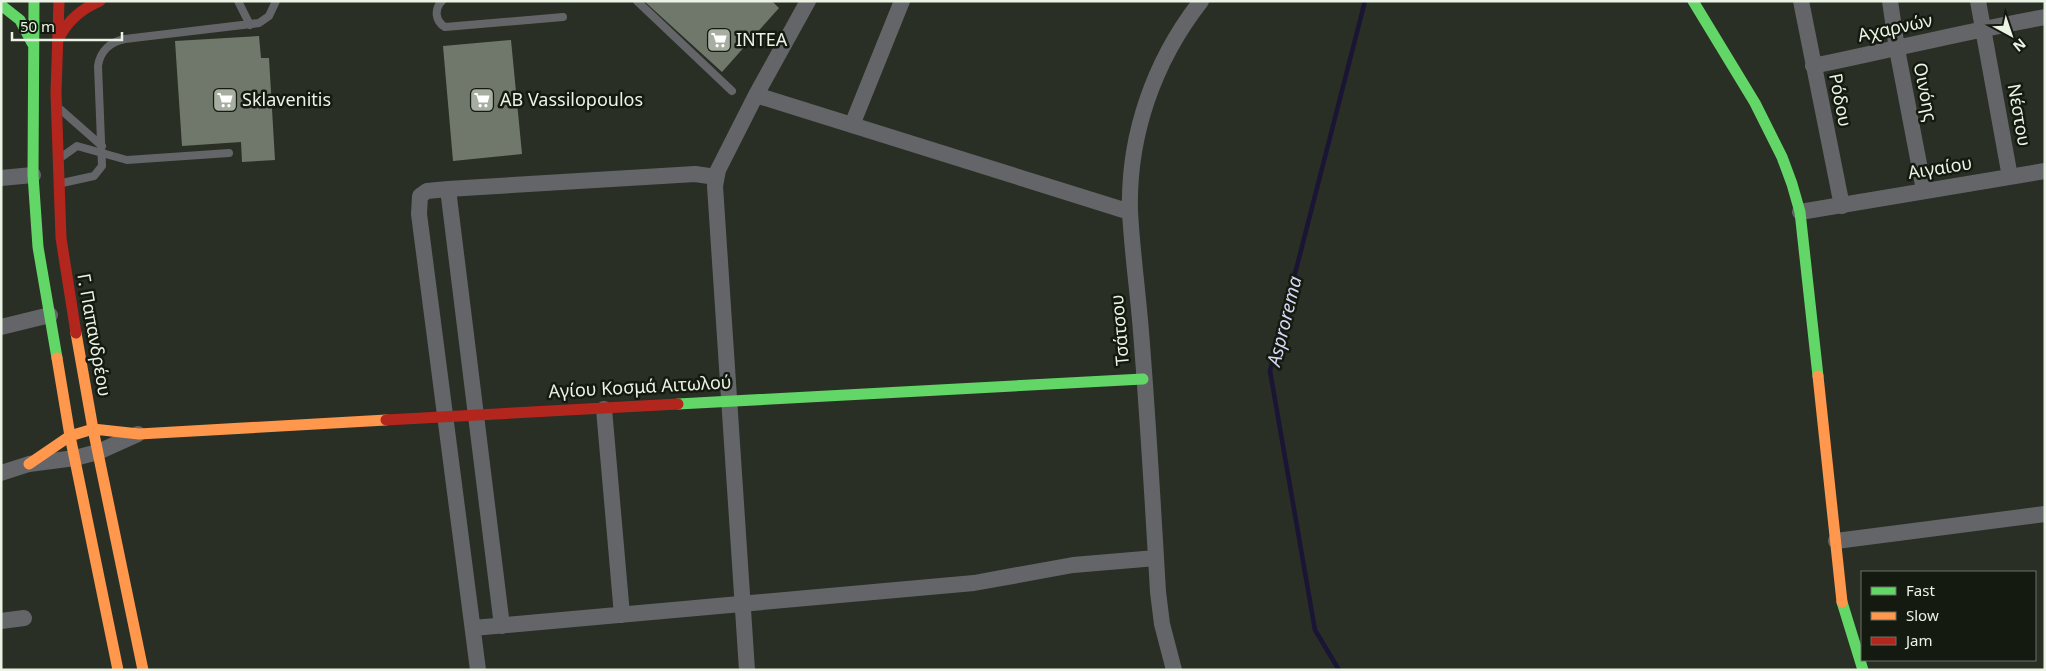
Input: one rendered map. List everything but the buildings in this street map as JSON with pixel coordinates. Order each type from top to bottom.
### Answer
[{"type":"street","points":[[34,1],[32,44],[33,175],[38,247],[70,436],[118,670]]},
{"type":"street","name":"Γ. Παπανδρέου","points":[[59,1],[57,106],[61,238],[68,297],[93,429],[143,670]]},
{"type":"street","points":[[58,41],[63,27],[72,18],[81,10],[100,1]]},
{"type":"street","points":[[747,670],[728,402],[716,177],[756,96],[808,1]]},
{"type":"street","points":[[852,126],[902,1]]},
{"type":"street","name":"Τσάτσου","points":[[1174,670],[1162,624],[1130,212],[1133,160],[1146,104],[1167,51],[1180,29],[1201,1]]},
{"type":"street","points":[[1693,1],[1770,130],[1793,185],[1800,212],[1842,600],[1863,670]]},
{"type":"street","name":"Ρόδου","points":[[1801,1],[1842,206]]},
{"type":"street","name":"Οινόης","points":[[1890,1],[1897,49],[1924,190]]},
{"type":"street","name":"Νέστου","points":[[1978,1],[2010,177]]},
{"type":"street","points":[[1,5],[20,20],[32,44]]},
{"type":"street","name":"Αχαρνών","points":[[1813,66],[1897,49],[1983,28],[2045,17]]},
{"type":"street","points":[[756,96],[1130,212]]},
{"type":"street","name":"Αιγαίου","points":[[1800,212],[2045,171]]},
{"type":"street","points":[[478,670],[418,202],[420,196],[427,191],[448,188],[695,174],[716,177]]},
{"type":"street","points":[[1,178],[33,175]]},
{"type":"street","points":[[448,188],[502,626]]},
{"type":"street","points":[[1,327],[50,315]]},
{"type":"street","name":"Αγίου Κοσμά Αιτωλού","points":[[93,429],[138,434],[1143,379]]},
{"type":"street","points":[[604,409],[622,615]]},
{"type":"street","points":[[29,464],[70,436],[93,429]]},
{"type":"street","points":[[1,473],[29,464],[75,458],[98,452],[138,434]]},
{"type":"street","points":[[1836,542],[2045,514]]},
{"type":"street","points":[[473,628],[974,583],[1073,566],[1156,558]]},
{"type":"street","points":[[1,621],[24,618]]},
{"type":"lane","points":[[238,1],[250,25]]},
{"type":"lane","points":[[60,183],[94,176],[102,166],[98,66],[102,52],[110,44],[141,36],[250,25],[269,16],[276,1]]},
{"type":"lane","points":[[442,1],[437,7],[436,14],[438,22],[444,27],[563,17]]},
{"type":"lane","points":[[638,1],[732,91]]},
{"type":"lane","points":[[57,106],[102,150]]},
{"type":"lane","points":[[59,159],[77,146],[102,150],[126,160],[229,153]]},
{"type":"waterway","name":"Asprorema","points":[[1339,670],[1315,630],[1270,371],[1365,1]]},
{"type":"traffic: fast","points":[[34,1],[33,175],[38,247],[57,358]]},
{"type":"traffic: fast","points":[[1693,1],[1755,103],[1782,157],[1792,184],[1800,212],[1818,376]]},
{"type":"traffic: fast","points":[[1,5],[20,20],[32,43]]},
{"type":"traffic: fast","points":[[678,404],[1143,379]]},
{"type":"traffic: fast","points":[[1842,602],[1863,670]]},
{"type":"traffic: slow","points":[[76,333],[93,429],[143,670]]},
{"type":"traffic: slow","points":[[57,358],[70,436],[118,670]]},
{"type":"traffic: slow","points":[[1818,376],[1842,602]]},
{"type":"traffic: slow","points":[[29,464],[70,436],[93,429],[139,434],[386,420]]},
{"type":"traffic: jam","points":[[59,1],[56,93],[61,238],[76,333]]},
{"type":"traffic: jam","points":[[58,40],[75,16],[100,1]]},
{"type":"traffic: jam","points":[[386,420],[678,404]]},
{"type":"place","name":"INTEA","points":[[719,40]]},
{"type":"place","name":"Sklavenitis","points":[[225,100]]},
{"type":"place","name":"AB Vassilopoulos","points":[[482,100]]}]
